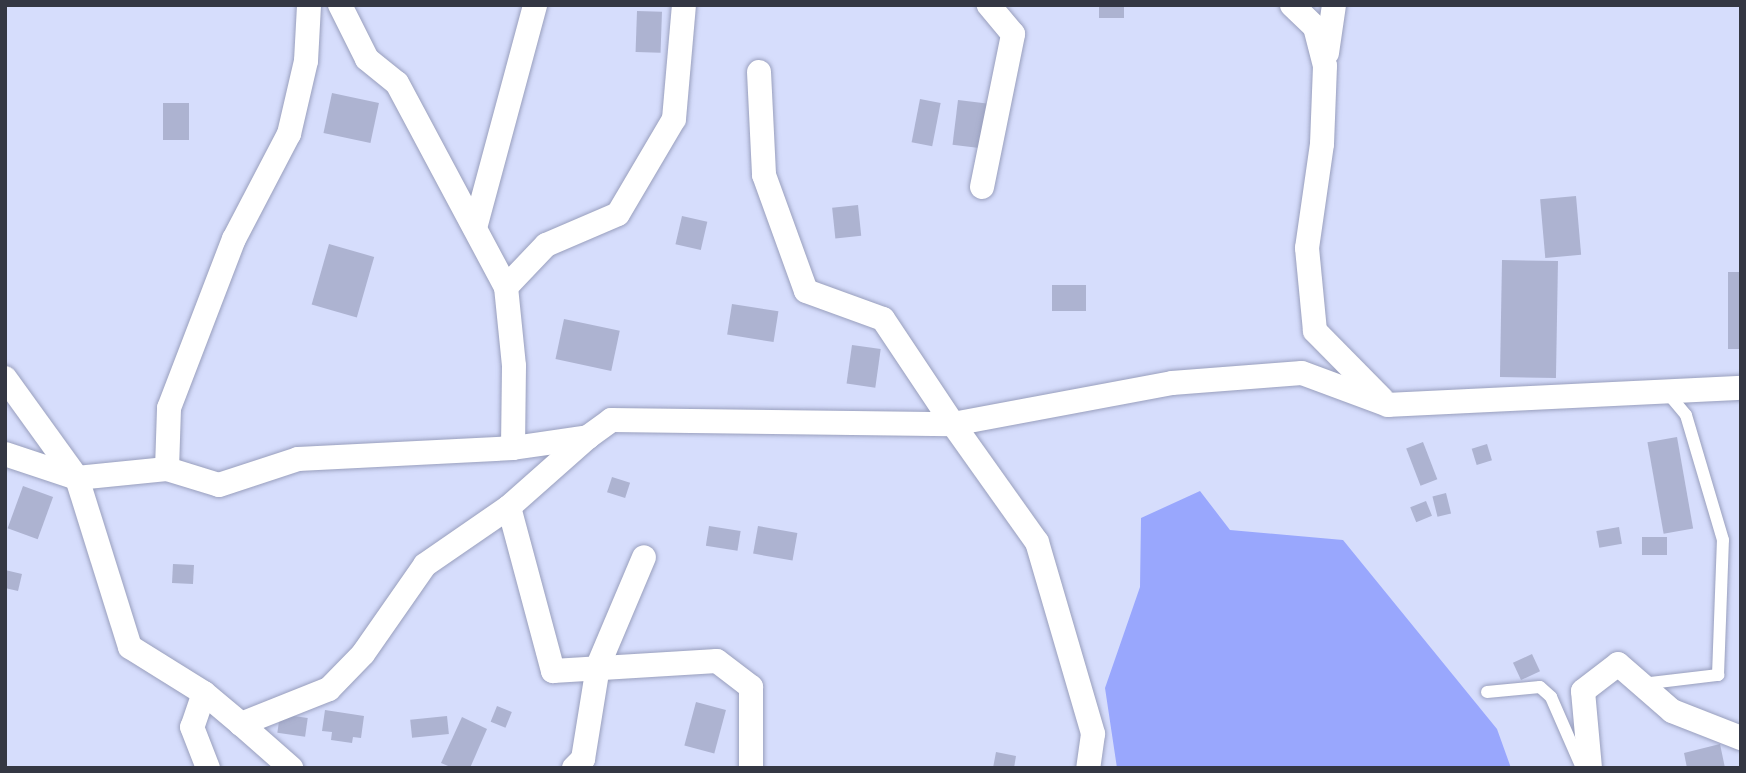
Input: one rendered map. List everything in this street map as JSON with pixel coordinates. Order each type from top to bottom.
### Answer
[{"type":"street","points":[[167,469],[169,408],[234,239],[289,134],[306,61],[310,5]]},
{"type":"street","points":[[340,5],[367,59],[397,83],[506,287],[514,366],[513,448]]},
{"type":"street","points":[[475,228],[535,5]]},
{"type":"street","points":[[506,287],[546,245],[618,214],[674,120],[684,5]]},
{"type":"street","points":[[982,187],[1013,34],[989,5]]},
{"type":"street","points":[[1292,5],[1315,27],[1325,66]]},
{"type":"street","points":[[1334,5],[1325,66],[1322,144],[1307,248],[1315,331],[1388,405]]},
{"type":"street","points":[[758,72],[764,174],[806,291],[883,319],[1037,542],[1093,734],[1088,768]]},
{"type":"street","points":[[241,724],[330,689],[363,654],[425,565],[509,507],[611,420],[953,424],[1172,383],[1303,373],[1388,405],[1741,388]]},
{"type":"street","points":[[5,378],[77,478],[130,647],[204,693],[291,768]]},
{"type":"street","points":[[5,454],[77,478],[167,469],[219,485],[298,459],[513,448],[589,437]]},
{"type":"street","points":[[509,507],[552,671],[598,666],[717,661],[751,687],[751,768]]},
{"type":"street","points":[[574,768],[583,759],[598,666],[644,558]]},
{"type":"street","points":[[1590,768],[1583,691],[1618,664],[1672,711],[1741,738]]},
{"type":"street","points":[[204,693],[192,727],[208,768]]},
{"type":"lane","points":[[1641,684],[1718,675],[1723,540],[1686,415],[1665,390]]},
{"type":"lane","points":[[1487,692],[1540,687],[1551,697],[1582,768]]},
{"type":"shaded area","points":[[1200,491],[1230,530],[1343,540],[1497,729],[1511,768],[1117,768],[1105,688],[1140,587],[1141,518]]},
{"type":"building","points":[[1099,5],[1124,5],[1124,18],[1099,18]]},
{"type":"building","points":[[637,11],[662,12],[661,53],[636,52]]},
{"type":"building","points":[[332,93],[379,103],[370,143],[323,133]]},
{"type":"building","points":[[920,99],[941,103],[932,146],[912,142]]},
{"type":"building","points":[[958,100],[989,104],[983,148],[953,145]]},
{"type":"building","points":[[163,103],[189,103],[189,140],[163,140]]},
{"type":"building","points":[[1576,196],[1581,255],[1545,258],[1540,199]]},
{"type":"building","points":[[858,205],[861,236],[835,239],[832,208]]},
{"type":"building","points":[[682,216],[707,222],[701,250],[675,244]]},
{"type":"building","points":[[329,244],[374,257],[357,318],[312,305]]},
{"type":"building","points":[[1502,260],[1558,261],[1556,378],[1500,377]]},
{"type":"building","points":[[1728,272],[1741,272],[1741,349],[1728,349]]},
{"type":"building","points":[[1052,285],[1086,285],[1086,311],[1052,311]]},
{"type":"building","points":[[732,304],[778,311],[774,342],[727,335]]},
{"type":"building","points":[[564,319],[620,331],[611,371],[555,359]]},
{"type":"building","points":[[852,345],[881,349],[875,388],[847,384]]},
{"type":"building","points":[[1677,437],[1693,529],[1664,534],[1647,442]]},
{"type":"building","points":[[1423,442],[1437,479],[1421,486],[1406,448]]},
{"type":"building","points":[[1487,444],[1492,460],[1477,465],[1472,449]]},
{"type":"building","points":[[612,477],[630,483],[625,498],[607,492]]},
{"type":"building","points":[[23,486],[53,497],[38,539],[8,528]]},
{"type":"building","points":[[1446,493],[1451,513],[1437,517],[1432,496]]},
{"type":"building","points":[[1426,501],[1432,516],[1416,522],[1410,507]]},
{"type":"building","points":[[709,526],[741,531],[737,551],[706,546]]},
{"type":"building","points":[[758,526],[797,533],[793,561],[753,554]]},
{"type":"building","points":[[1619,527],[1622,544],[1599,548],[1596,531]]},
{"type":"building","points":[[1642,537],[1667,537],[1667,555],[1642,555]]},
{"type":"building","points":[[173,564],[194,565],[193,584],[172,583]]},
{"type":"building","points":[[5,570],[22,574],[18,591],[5,588]]},
{"type":"building","points":[[1532,654],[1540,671],[1521,680],[1513,663]]},
{"type":"building","points":[[696,702],[726,710],[714,753],[684,745]]},
{"type":"building","points":[[497,706],[512,712],[505,728],[491,722]]},
{"type":"building","points":[[325,710],[364,716],[361,738],[353,737],[352,743],[331,740],[332,732],[322,731]]},
{"type":"building","points":[[280,714],[308,718],[305,737],[277,733]]},
{"type":"building","points":[[447,716],[449,734],[412,738],[410,720]]},
{"type":"building","points":[[462,717],[487,729],[470,768],[453,768],[441,763]]},
{"type":"building","points":[[1720,744],[1725,768],[1687,768],[1684,753]]},
{"type":"building","points":[[996,752],[1016,756],[1014,768],[993,768]]}]
